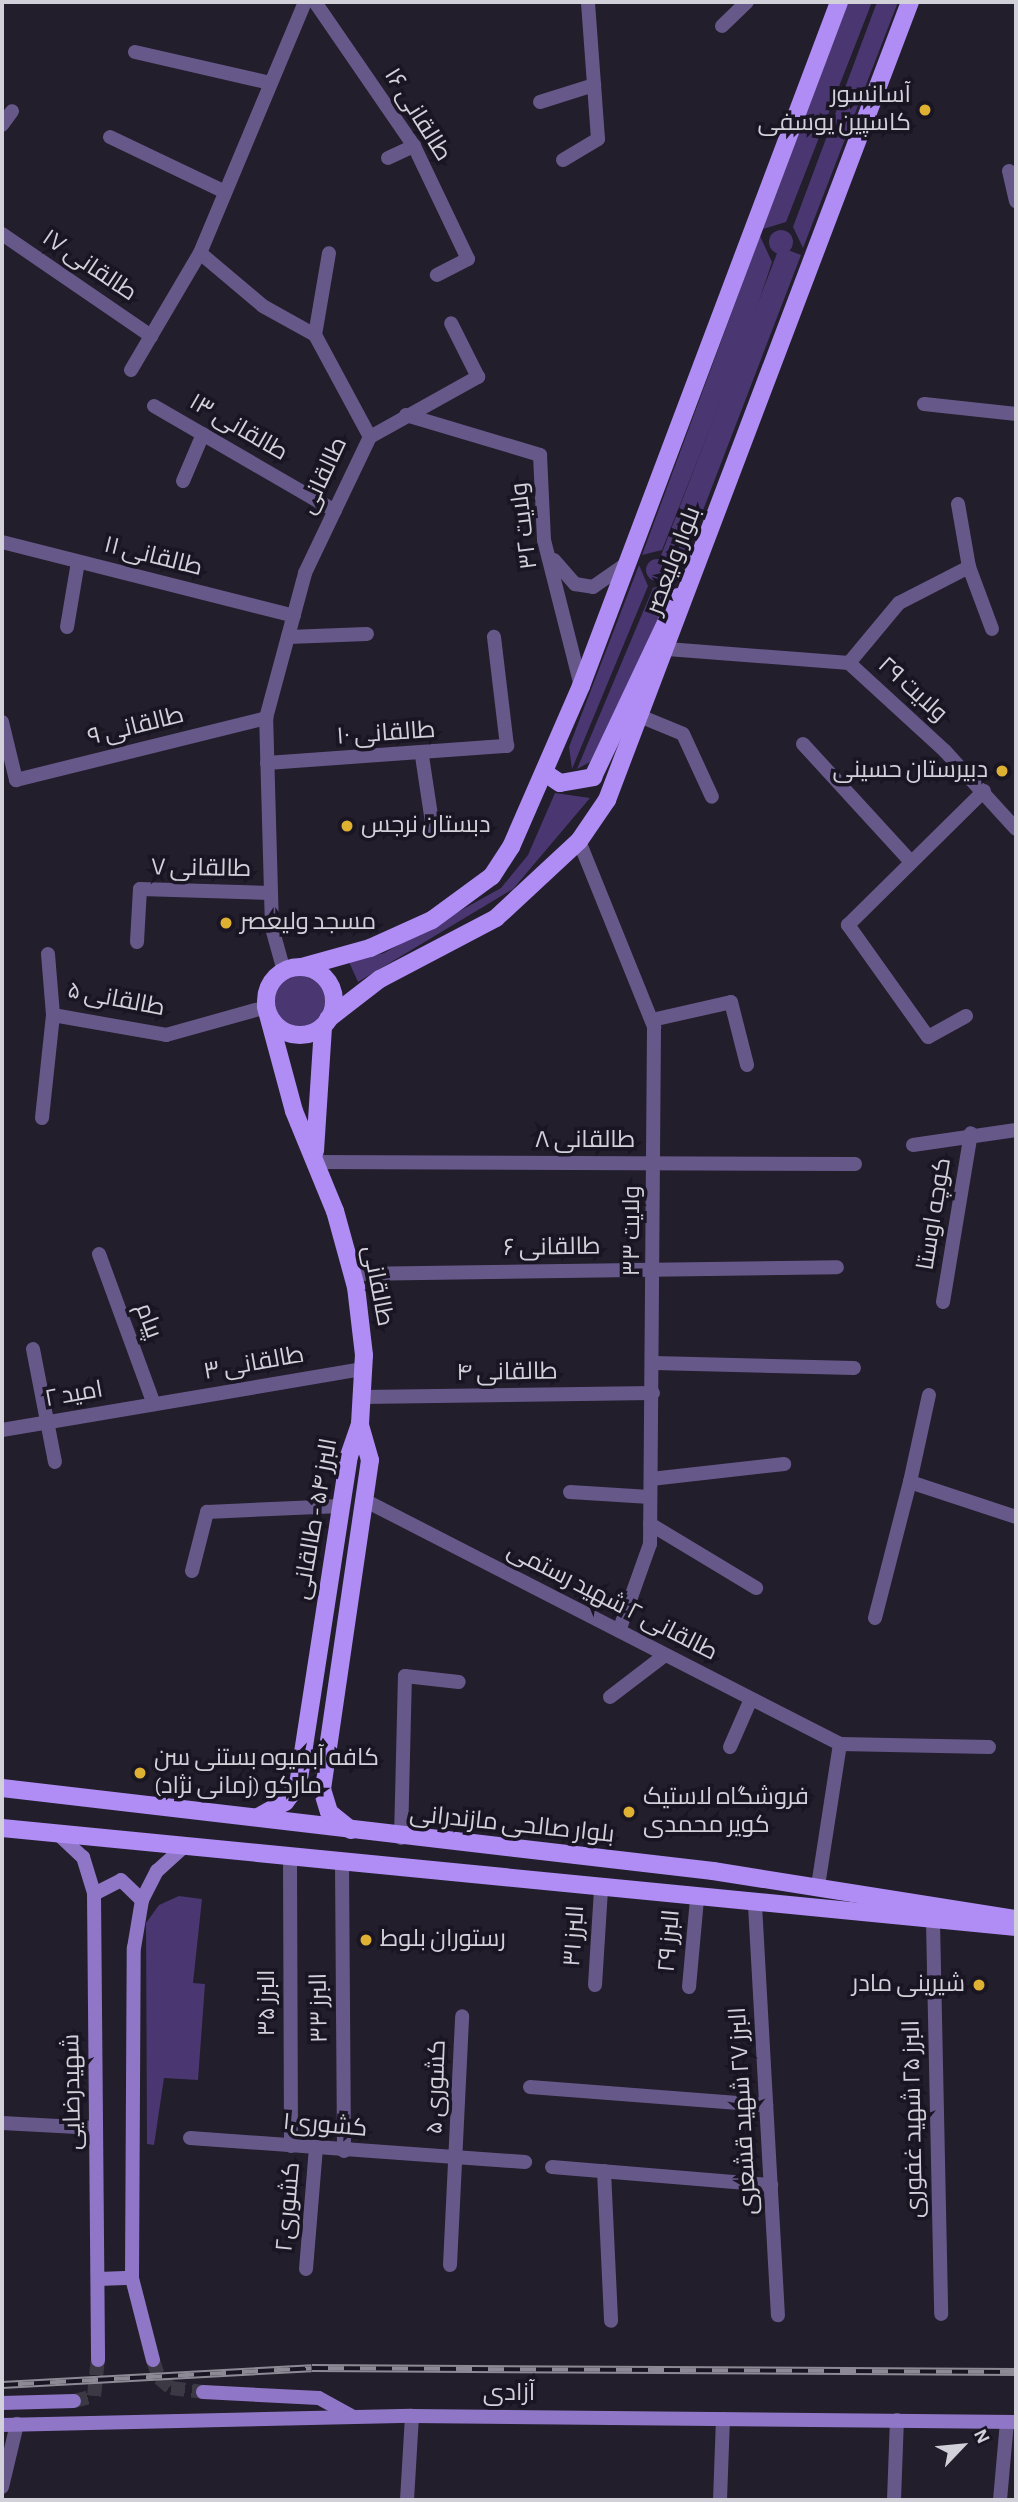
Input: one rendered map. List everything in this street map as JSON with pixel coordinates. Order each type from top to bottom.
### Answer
[{"type":"main road","name":"بلوار ولیعصر","points":[[302,967],[398,937],[492,876],[545,773],[581,686],[839,2]]},
{"type":"main road","name":"بلوار ولیعصر","points":[[325,1023],[380,979],[496,918],[579,841],[607,800],[642,717],[910,2]]},
{"type":"main road","points":[[545,773],[568,784],[593,777],[659,628],[704,552]]},
{"type":"main road","points":[[302,967],[330,986],[325,1023],[294,1035],[276,1025],[266,1007],[269,986],[284,971],[302,967]]},
{"type":"main road","name":"طالقانی","points":[[266,1007],[353,1274],[363,1369],[360,1424]]},
{"type":"main road","name":"طالقانی","points":[[315,1162],[325,1023]]},
{"type":"main road","name":"البرز ۵۴ - طالقانی","points":[[353,1832],[329,1812],[324,1779],[370,1460],[360,1424]]},
{"type":"main road","name":"البرز ۵۴ - طالقانی","points":[[258,1817],[285,1802],[300,1772],[341,1506],[360,1424]]},
{"type":"main road","points":[[300,1772],[311,1792],[324,1779]]},
{"type":"main road","name":"بلوار صالحی مازندرانی","points":[[2,1788],[818,1886],[1016,1919]]},
{"type":"main road","points":[[2,1828],[601,1890],[933,1922],[1016,1927]]},
{"type":"main road","name":"شهیدرضایی","points":[[58,1835],[83,1857],[94,1894],[98,2360]]},
{"type":"main road","points":[[153,2360],[132,2278],[134,1948],[142,1900],[158,1871],[184,1847]]},
{"type":"main road","points":[[94,1894],[121,1880],[142,1900]]},
{"type":"main road","points":[[98,2279],[132,2278]]},
{"type":"main road","points":[[204,2392],[318,2398],[355,2418]]},
{"type":"main road","points":[[2,2403],[74,2401]]},
{"type":"main road","name":"آزادی","points":[[9,2425],[412,2416],[1012,2422]]},
{"type":"street","points":[[131,370],[200,253],[223,191],[305,2]]},
{"type":"street","name":"طالقانی ۱۶","points":[[315,2],[414,146],[468,259],[437,275]]},
{"type":"street","points":[[563,160],[598,139],[587,2]]},
{"type":"street","points":[[722,26],[747,2]]},
{"type":"street","points":[[135,52],[270,83]]},
{"type":"street","points":[[540,102],[594,85]]},
{"type":"street","points":[[2,125],[12,111]]},
{"type":"street","points":[[110,137],[223,191]]},
{"type":"street","points":[[388,158],[414,146]]},
{"type":"street","points":[[1009,172],[1016,201]]},
{"type":"street","name":"طالقانی ۱۷","points":[[2,235],[151,336]]},
{"type":"street","points":[[200,253],[263,306],[314,335],[329,253]]},
{"type":"street","points":[[370,437],[478,377],[451,323]]},
{"type":"street","name":"طالقانی","points":[[284,971],[271,893],[266,718],[294,616],[335,511],[370,437],[314,335]]},
{"type":"street","points":[[924,404],[1016,414]]},
{"type":"street","name":"طالقانی ۱۳","points":[[154,406],[335,511]]},
{"type":"street","name":"ولایت ۳۲","points":[[407,415],[540,455],[544,540],[581,686]]},
{"type":"street","points":[[183,481],[203,434]]},
{"type":"street","points":[[958,504],[969,567],[992,629]]},
{"type":"street","points":[[544,540],[575,584],[607,583],[625,565]]},
{"type":"street","name":"طالقانی ۱۱","points":[[2,542],[294,616]]},
{"type":"street","points":[[68,627],[78,562]]},
{"type":"street","points":[[849,663],[899,603],[969,567]]},
{"type":"street","points":[[288,637],[367,635]]},
{"type":"street","name":"طالقانی ۱۰","points":[[268,763],[422,757],[507,746],[494,637]]},
{"type":"street","name":"ولایت ٢٩","points":[[667,649],[849,663],[984,791],[1016,829]]},
{"type":"street","points":[[642,717],[683,734],[712,797]]},
{"type":"street","name":"طالقانی ۹","points":[[2,722],[16,780],[266,718]]},
{"type":"street","points":[[803,744],[911,862]]},
{"type":"street","points":[[422,757],[433,829]]},
{"type":"street","points":[[967,1016],[928,1037],[848,925],[984,791]]},
{"type":"street","name":"ولایت ٣۳","points":[[579,841],[652,1020],[656,1269],[650,1544],[619,1631]]},
{"type":"street","name":"طالقانی ۷","points":[[136,942],[140,889],[271,893]]},
{"type":"street","name":"طالقانی ۵","points":[[48,954],[53,1014],[166,1035],[266,1007]]},
{"type":"street","points":[[652,1020],[731,1002],[747,1065]]},
{"type":"street","points":[[42,1118],[53,1014]]},
{"type":"street","points":[[913,1145],[971,1133],[1016,1130]]},
{"type":"street","name":"کوچه اوستا","points":[[943,1302],[971,1133]]},
{"type":"street","name":"طالقانی ۸","points":[[315,1162],[855,1164]]},
{"type":"street","name":"پیام","points":[[99,1254],[154,1404]]},
{"type":"street","name":"طالقانی ۶","points":[[353,1274],[837,1267]]},
{"type":"street","points":[[33,1349],[50,1422],[55,1461]]},
{"type":"street","points":[[654,1363],[854,1368]]},
{"type":"street","name":"طالقانی ۳","points":[[154,1404],[363,1369]]},
{"type":"street","name":"طالقانی ۴","points":[[362,1398],[653,1394]]},
{"type":"street","points":[[875,1618],[929,1395]]},
{"type":"street","name":"امید ۲","points":[[2,1430],[154,1404]]},
{"type":"street","points":[[651,1479],[784,1464]]},
{"type":"street","points":[[910,1482],[1016,1517]]},
{"type":"street","points":[[570,1492],[650,1497]]},
{"type":"street","name":"طالقانی ۲ شهید رستمی","points":[[364,1500],[840,1744]]},
{"type":"street","points":[[192,1571],[207,1512],[341,1506]]},
{"type":"street","points":[[650,1524],[756,1588]]},
{"type":"street","points":[[610,1697],[665,1655]]},
{"type":"street","points":[[401,1838],[405,1676],[460,1682]]},
{"type":"street","points":[[730,1747],[751,1699]]},
{"type":"street","points":[[818,1886],[840,1744],[989,1747]]},
{"type":"street","name":"البرز ۳۵","points":[[290,1859],[291,2146]]},
{"type":"street","name":"البرز ۳۳","points":[[342,1864],[344,2151]]},
{"type":"street","name":"البرز ۳۱","points":[[595,1985],[601,1890]]},
{"type":"street","name":"البرز ۲۹","points":[[689,1987],[697,1899]]},
{"type":"street","name":"البرز ۲۷ شهید قشعری","points":[[755,1905],[778,2315]]},
{"type":"street","name":"البرز ۲۵ شهید غفوری","points":[[933,1922],[941,2314]]},
{"type":"street","name":"کشوری ۵","points":[[450,2264],[458,2160],[462,2016]]},
{"type":"street","points":[[530,2087],[766,2105]]},
{"type":"street","points":[[2,2123],[96,2128]]},
{"type":"street","name":"کشوری۱","points":[[190,2138],[458,2160],[525,2162]]},
{"type":"street","name":"کشوری۲","points":[[306,2269],[316,2148]]},
{"type":"street","points":[[552,2167],[771,2185]]},
{"type":"street","points":[[604,2171],[611,2321]]},
{"type":"street","points":[[407,2500],[412,2416]]},
{"type":"street","points":[[720,2500],[723,2419]]},
{"type":"street","points":[[894,2500],[897,2420]]},
{"type":"street","points":[[1000,2500],[1012,2422]]},
{"type":"street","points":[[2,2487],[9,2425]]},
{"type":"shaded area","points":[[848,2],[872,2],[786,222],[763,229]]},
{"type":"shaded area","points":[[877,2],[898,2],[803,248],[793,227]]},
{"type":"shaded area","points":[[781,230],[789,234],[793,242],[789,250],[781,254],[773,250],[769,242],[773,234]]},
{"type":"shaded area","points":[[760,236],[772,262],[750,328],[662,550],[642,555]]},
{"type":"shaded area","points":[[780,247],[801,255],[680,570],[659,561]]},
{"type":"shaded area","points":[[657,559],[665,562],[668,570],[665,578],[657,581],[649,578],[646,570],[649,562]]},
{"type":"shaded area","points":[[639,565],[648,586],[572,769],[569,747]]},
{"type":"shaded area","points":[[677,580],[590,762],[577,769],[653,588]]},
{"type":"shaded area","points":[[555,793],[590,798],[513,889],[358,982],[349,962],[384,953],[501,888],[528,855]]},
{"type":"shaded area","points":[[300,976],[318,983],[325,1001],[318,1019],[300,1026],[282,1019],[275,1001],[282,983]]},
{"type":"shaded area","points":[[179,1896],[202,1899],[193,1983],[205,1984],[198,2080],[164,2078],[154,2145],[147,2144],[146,1923],[159,1905]]},
{"type":"tunnel","points":[[74,2401],[94,2396],[98,2360]]},
{"type":"tunnel","points":[[153,2360],[159,2378],[171,2388],[203,2392]]},
{"type":"railway","points":[[2,2385],[312,2368],[1016,2372]]},
{"type":"place","name":"آسانسور کاسپین یوسفی","points":[[925,110]]},
{"type":"place","name":"دبیرستان حسینی","points":[[1002,771]]},
{"type":"place","name":"دبستان نرجس","points":[[347,826]]},
{"type":"place","name":"مسجد ولیعصر","points":[[226,923]]},
{"type":"place","name":"کافه آبمیوه بستنی سن مارکو (زمانی نژاد)","points":[[140,1773]]},
{"type":"place","name":"فروشگاه لاستیک کویر محمدی","points":[[629,1812]]},
{"type":"place","name":"رستوران بلوط","points":[[366,1940]]},
{"type":"place","name":"شیرینی مادر","points":[[979,1985]]}]
